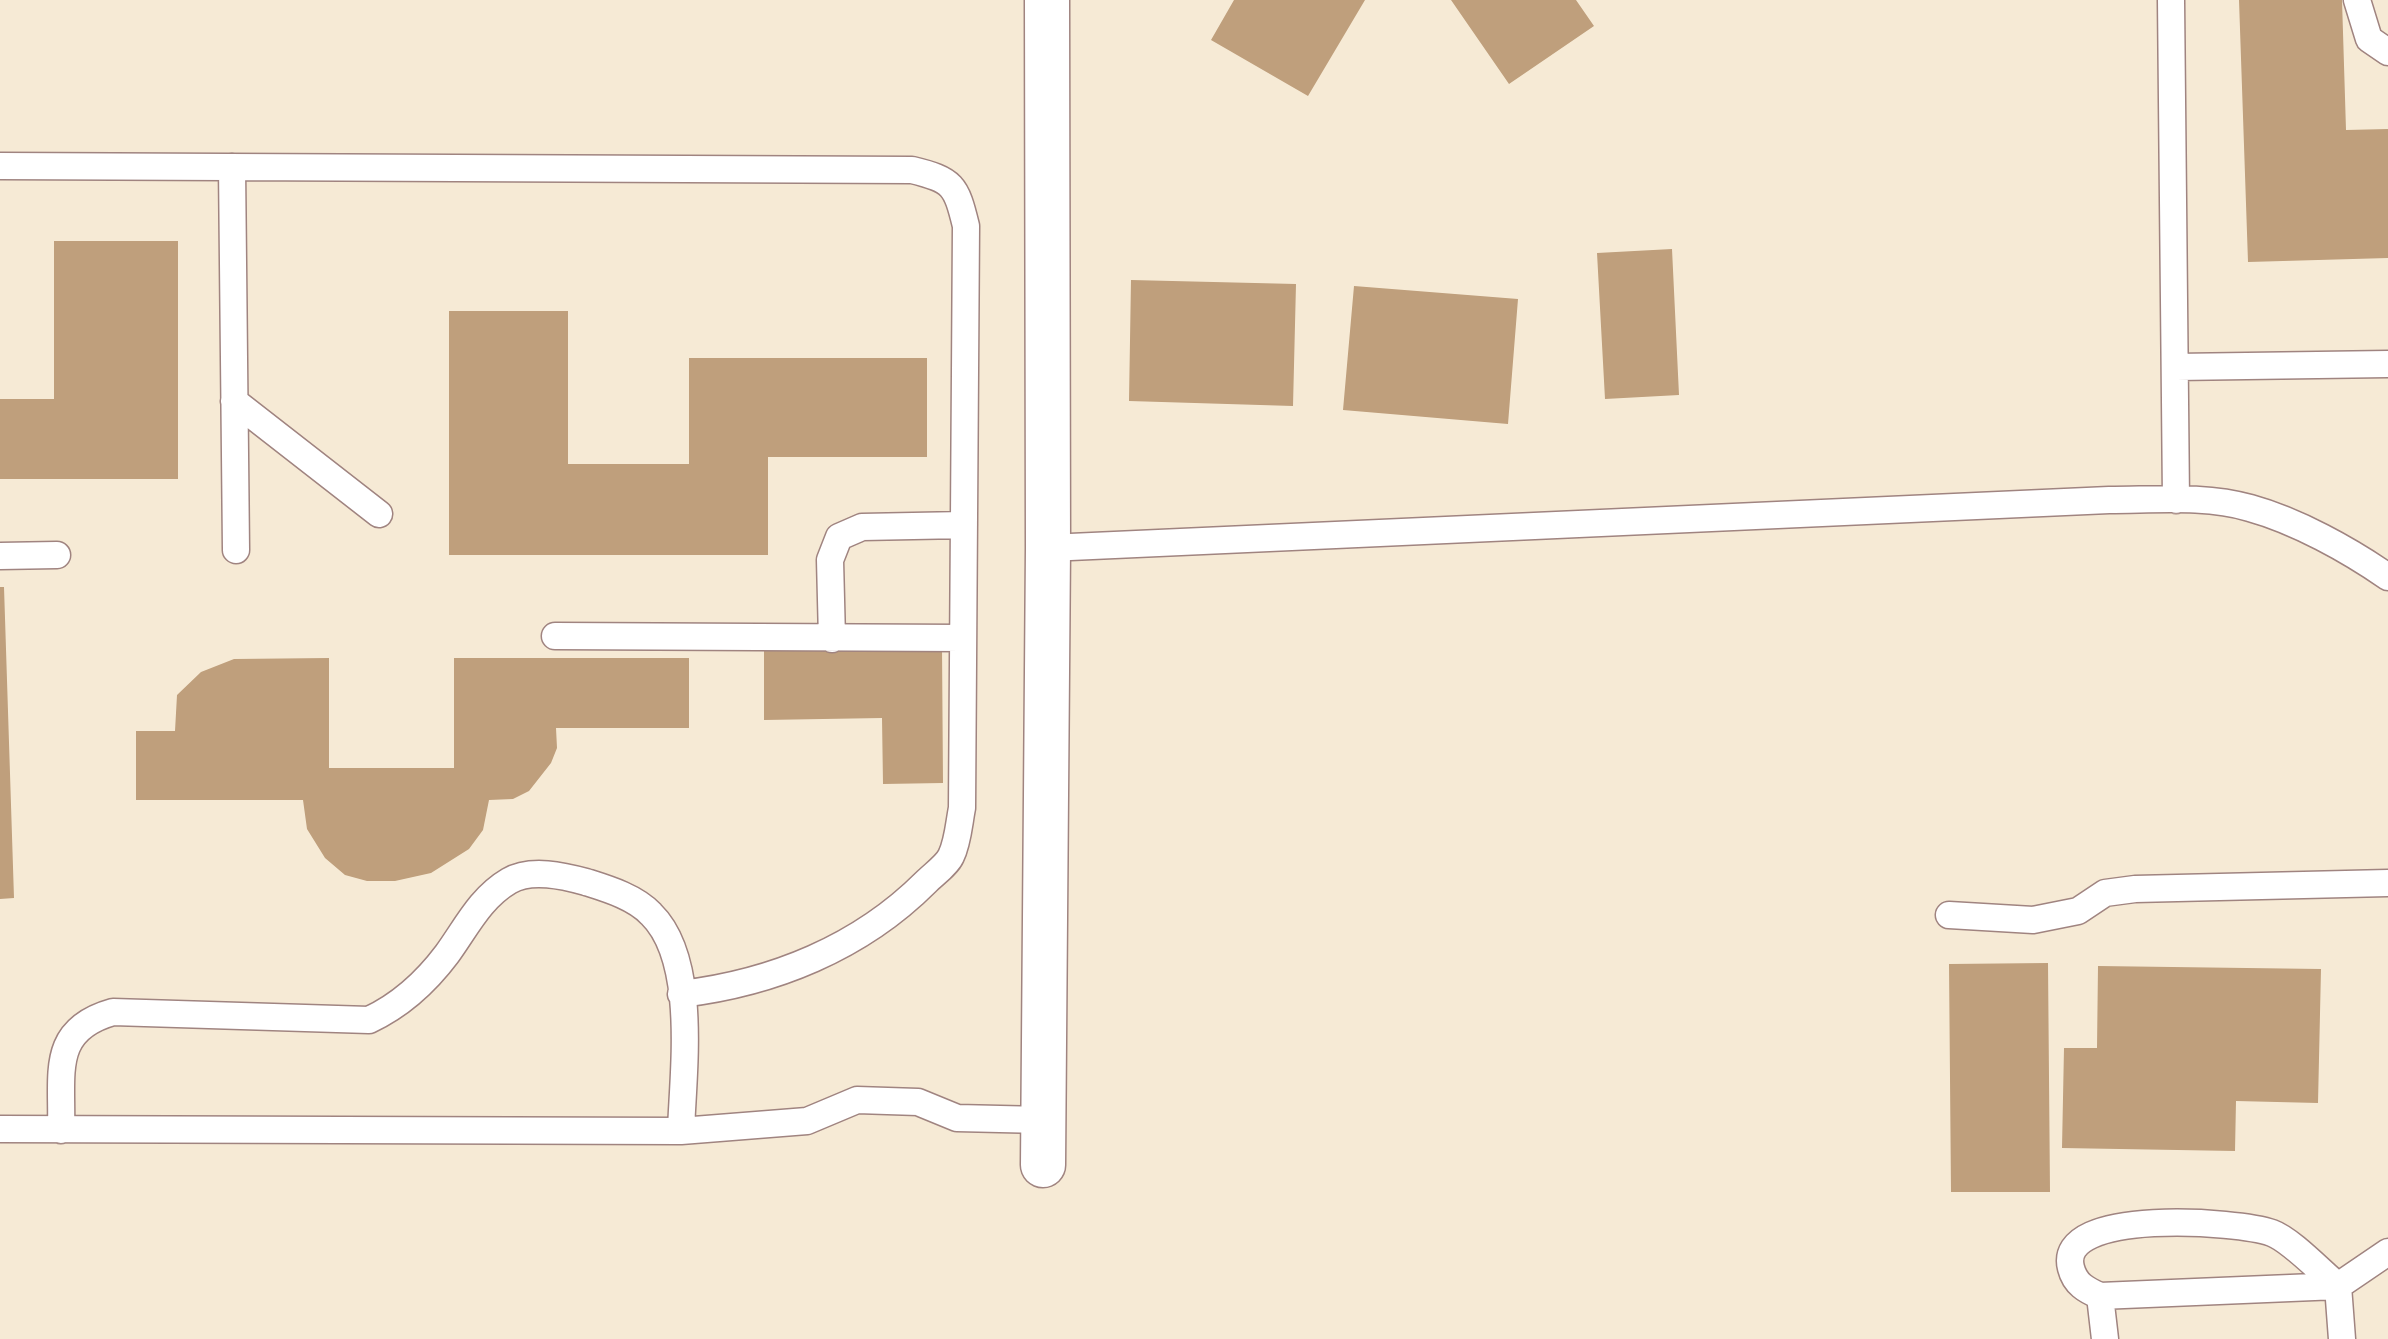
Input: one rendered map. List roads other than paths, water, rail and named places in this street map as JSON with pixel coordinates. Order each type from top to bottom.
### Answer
[{"type":"street","points":[[1043,1165],[1048,548],[1047,0]]},
{"type":"lane","points":[[2171,0],[2176,500]]},
{"type":"lane","points":[[2357,0],[2369,39],[2388,52]]},
{"type":"lane","points":[[0,166],[912,170],[943,178],[958,193],[966,226],[962,808],[951,857],[881,921],[844,944],[790,969],[734,987],[681,994]]},
{"type":"lane","points":[[232,167],[236,550]]},
{"type":"lane","points":[[2176,367],[2388,364]]},
{"type":"lane","points":[[234,401],[379,514]]},
{"type":"lane","points":[[1048,548],[2093,500],[2176,500],[2251,508],[2305,532],[2388,577]]},
{"type":"lane","points":[[832,639],[830,560],[839,537],[862,527],[964,525]]},
{"type":"lane","points":[[0,556],[57,555]]},
{"type":"lane","points":[[555,636],[962,638]]},
{"type":"lane","points":[[61,1130],[64,1047],[86,1020],[113,1012],[369,1020],[399,1006],[446,956],[479,905],[511,879],[556,873],[614,890],[651,913],[674,949],[681,994],[681,1131]]},
{"type":"lane","points":[[1949,915],[2033,920],[2078,911],[2105,893],[2135,889],[2388,883]]},
{"type":"lane","points":[[0,1129],[681,1131],[807,1121],[857,1100],[918,1102],[957,1118],[1043,1120]]},
{"type":"lane","points":[[2342,1339],[2338,1286],[2276,1234],[2232,1223],[2145,1223],[2088,1233],[2072,1250],[2070,1265],[2076,1281],[2100,1296],[2338,1286],[2388,1252]]},
{"type":"lane","points":[[2100,1296],[2105,1339]]}]
